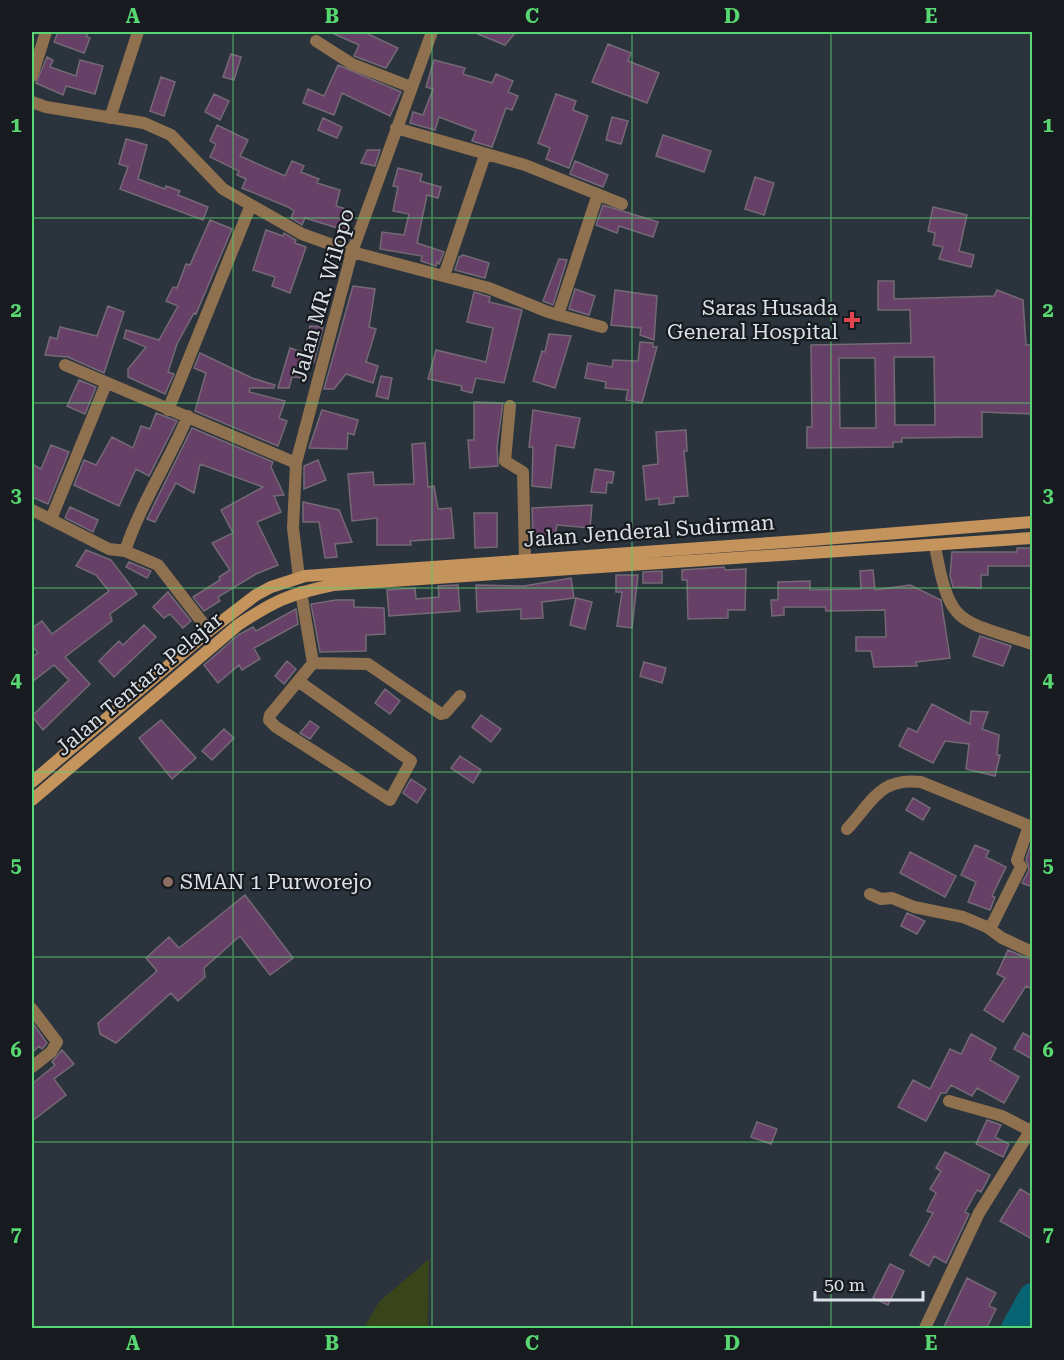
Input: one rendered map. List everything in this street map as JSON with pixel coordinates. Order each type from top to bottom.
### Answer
[{"type":"main road","name":"Jalan Jenderal Sudirman","points":[[271,587],[299,578],[330,572],[788,542],[1032,522]]},
{"type":"main road","name":"Jalan Jenderal Sudirman","points":[[273,601],[333,585],[1032,538]]},
{"type":"main road","name":"Jalan Tentara Pelajar","points":[[32,782],[209,631],[271,587]]},
{"type":"main road","name":"Jalan Tentara Pelajar","points":[[32,801],[238,625],[273,601]]},
{"type":"street","points":[[32,76],[46,32]]},
{"type":"street","points":[[110,118],[138,32]]},
{"type":"street","name":"Jalan MR. Wilopo","points":[[299,578],[293,528],[296,463],[352,252],[432,32]]},
{"type":"street","points":[[316,41],[352,64],[411,87]]},
{"type":"street","points":[[32,102],[46,107],[144,123],[171,135],[223,189],[250,207],[302,234],[352,252],[489,288],[558,315],[602,327]]},
{"type":"street","points":[[396,128],[525,165],[622,204]]},
{"type":"street","points":[[444,276],[485,155]]},
{"type":"street","points":[[558,315],[598,194]]},
{"type":"street","points":[[168,410],[250,207]]},
{"type":"street","points":[[65,365],[296,463]]},
{"type":"street","points":[[51,519],[106,384]]},
{"type":"street","points":[[510,406],[505,461],[523,472],[525,559]]},
{"type":"street","points":[[125,551],[136,517],[173,452],[188,416]]},
{"type":"street","points":[[32,510],[109,549],[125,551],[158,565],[209,631]]},
{"type":"street","points":[[995,524],[996,541]]},
{"type":"street","points":[[811,554],[812,540]]},
{"type":"street","points":[[788,542],[788,555]]},
{"type":"street","points":[[935,546],[943,590],[962,619],[1032,644]]},
{"type":"street","points":[[601,568],[602,553]]},
{"type":"street","points":[[298,681],[411,761],[390,800],[271,722],[270,715],[298,681],[313,663],[301,592]]},
{"type":"street","points":[[313,663],[368,664],[441,714],[445,713],[460,696]]},
{"type":"street","points":[[847,829],[882,788],[903,780],[921,782],[1031,826],[1017,860],[1021,867],[990,929]]},
{"type":"street","points":[[870,894],[881,899],[892,898],[914,906],[963,917],[1032,952]]},
{"type":"street","points":[[32,1009],[57,1042],[51,1052],[32,1067]]},
{"type":"street","points":[[925,1329],[979,1213],[1032,1130],[1002,1116],[949,1101]]},
{"type":"green space","points":[[429,1259],[428,1328],[364,1328],[379,1302]]},
{"type":"building","points":[[58,32],[89,32],[86,36],[90,38],[84,53],[54,42]]},
{"type":"building","points":[[330,32],[364,32],[398,48],[386,68],[354,56],[359,45]]},
{"type":"building","points":[[473,32],[516,32],[505,45]]},
{"type":"building","points":[[608,44],[631,53],[628,61],[659,73],[647,103],[592,82]]},
{"type":"building","points":[[231,54],[241,57],[234,80],[223,77]]},
{"type":"building","points":[[47,57],[53,60],[50,67],[76,76],[80,60],[103,66],[95,94],[66,86],[63,95],[36,83]]},
{"type":"building","points":[[434,60],[465,68],[463,74],[492,83],[496,74],[513,81],[508,92],[518,96],[512,110],[506,108],[492,147],[472,141],[476,131],[439,117],[435,130],[410,123],[413,112],[423,115],[433,89],[426,87]]},
{"type":"building","points":[[338,65],[401,92],[390,116],[342,93],[334,115],[303,103],[308,89],[324,96]]},
{"type":"building","points":[[161,77],[175,82],[164,116],[150,111]]},
{"type":"building","points":[[214,94],[229,101],[220,120],[205,112]]},
{"type":"building","points":[[556,94],[576,101],[573,110],[588,116],[569,168],[546,159],[550,148],[538,143]]},
{"type":"building","points":[[612,117],[628,121],[621,144],[606,140]]},
{"type":"building","points":[[323,118],[342,127],[337,138],[318,130]]},
{"type":"building","points":[[217,125],[248,140],[240,156],[285,176],[292,161],[304,166],[301,172],[319,179],[317,183],[340,190],[336,206],[353,211],[347,231],[305,218],[302,225],[291,218],[294,211],[288,207],[242,188],[246,179],[237,175],[239,171],[210,157],[216,144],[210,141]]},
{"type":"building","points":[[663,135],[711,151],[704,172],[656,156]]},
{"type":"building","points":[[126,139],[147,145],[138,179],[165,189],[166,186],[180,191],[178,195],[208,207],[203,220],[120,189],[128,167],[119,164]]},
{"type":"building","points":[[367,150],[380,150],[375,166],[361,163]]},
{"type":"building","points":[[575,161],[608,175],[603,187],[570,174]]},
{"type":"building","points":[[398,168],[422,174],[420,181],[441,187],[438,198],[427,195],[417,243],[444,252],[436,266],[421,261],[422,256],[380,249],[382,232],[404,235],[409,214],[393,211],[398,187],[393,186]]},
{"type":"building","points":[[755,177],[774,183],[764,215],[745,209]]},
{"type":"building","points":[[603,205],[658,222],[653,237],[619,226],[617,233],[596,225]]},
{"type":"building","points":[[933,207],[967,215],[959,251],[974,255],[971,267],[939,259],[943,247],[933,245],[935,233],[928,231]]},
{"type":"building","points":[[210,220],[232,229],[196,314],[194,313],[177,344],[168,372],[174,374],[165,394],[128,377],[128,369],[146,347],[124,338],[126,330],[159,340],[178,306],[166,301],[173,287],[177,288],[186,264],[190,265]]},
{"type":"building","points":[[266,230],[283,236],[284,233],[296,240],[295,243],[306,247],[290,293],[272,286],[275,277],[253,270]]},
{"type":"building","points":[[463,255],[489,263],[485,278],[455,270],[459,257]]},
{"type":"building","points":[[559,259],[567,260],[553,305],[543,301]]},
{"type":"building","points":[[878,281],[894,281],[894,299],[994,296],[997,290],[1023,300],[1026,345],[1032,345],[1032,414],[982,412],[982,437],[902,438],[902,442],[893,442],[893,447],[807,448],[807,427],[812,427],[811,345],[911,343],[910,310],[878,310]],"holes":[[[894,357],[934,357],[935,425],[895,425]],[[839,358],[875,358],[876,428],[840,428]]]},
{"type":"building","points":[[353,286],[375,289],[369,327],[376,329],[366,362],[378,366],[373,383],[346,374],[334,389],[324,389]]},
{"type":"building","points":[[575,289],[595,296],[589,315],[569,309]]},
{"type":"building","points":[[615,290],[657,296],[654,340],[640,335],[641,328],[611,325]]},
{"type":"building","points":[[474,292],[490,297],[489,302],[522,310],[504,383],[476,378],[472,393],[461,390],[462,386],[428,379],[436,350],[486,362],[493,328],[467,322]]},
{"type":"building","points":[[108,306],[124,312],[104,373],[68,357],[45,355],[50,337],[57,339],[60,327],[97,336]]},
{"type":"building","points":[[310,326],[323,327],[314,362],[311,358],[303,378],[292,377],[289,388],[278,388],[290,348],[302,352]]},
{"type":"building","points":[[549,334],[571,336],[555,388],[533,381],[542,351],[545,352]]},
{"type":"building","points":[[640,342],[653,343],[653,347],[657,347],[642,403],[626,400],[628,390],[605,388],[606,382],[585,378],[588,363],[612,367],[613,360],[638,361]]},
{"type":"building","points":[[200,353],[252,378],[275,385],[274,388],[250,388],[249,392],[285,401],[279,418],[287,421],[278,446],[195,411],[206,373],[194,368]]},
{"type":"building","points":[[381,376],[392,378],[388,399],[376,396]]},
{"type":"building","points":[[79,380],[96,387],[85,414],[67,406]]},
{"type":"building","points":[[474,402],[503,403],[497,446],[498,466],[470,468],[468,440],[474,440]]},
{"type":"building","points":[[322,410],[358,420],[354,435],[348,433],[347,449],[309,448]]},
{"type":"building","points":[[533,410],[580,418],[574,448],[556,445],[551,488],[532,486],[533,447],[529,447]]},
{"type":"building","points":[[156,413],[177,421],[149,476],[136,469],[119,506],[74,485],[84,460],[96,465],[112,437],[133,448],[141,426],[150,429]]},
{"type":"building","points":[[192,428],[273,462],[271,467],[284,495],[274,496],[281,512],[257,522],[278,565],[256,574],[218,597],[220,601],[204,611],[193,597],[220,580],[219,577],[230,570],[212,543],[233,533],[221,510],[263,487],[200,464],[194,493],[176,483],[155,522],[147,519]]},
{"type":"building","points":[[686,430],[687,451],[684,451],[688,496],[674,497],[674,503],[659,505],[659,498],[646,500],[643,466],[658,464],[656,432]]},
{"type":"building","points":[[425,443],[428,487],[434,486],[438,509],[451,508],[454,538],[410,541],[411,545],[377,545],[377,518],[352,521],[348,474],[373,472],[374,485],[414,484],[412,444]]},
{"type":"building","points":[[51,445],[69,452],[48,504],[32,497],[32,464],[41,469]]},
{"type":"building","points":[[318,460],[326,480],[304,489],[304,466]]},
{"type":"building","points":[[595,469],[614,472],[612,483],[607,482],[606,493],[591,492]]},
{"type":"building","points":[[303,502],[339,510],[352,542],[335,544],[337,557],[325,558],[319,522],[303,522]]},
{"type":"building","points":[[592,505],[590,528],[557,525],[554,540],[541,538],[542,535],[533,535],[532,508]]},
{"type":"building","points":[[70,507],[98,520],[93,532],[65,518]]},
{"type":"building","points":[[474,513],[497,513],[497,547],[475,548]]},
{"type":"building","points":[[1017,548],[1032,548],[1032,566],[988,566],[988,575],[981,575],[981,588],[953,587],[950,576],[952,552],[1017,552]]},
{"type":"building","points":[[86,550],[111,560],[137,594],[110,614],[112,621],[65,657],[90,684],[43,730],[32,716],[69,680],[54,665],[32,682],[32,657],[38,653],[32,645],[32,628],[42,621],[52,634],[109,591],[96,575],[76,566]]},
{"type":"building","points":[[129,562],[151,571],[147,578],[126,567]]},
{"type":"building","points":[[724,567],[725,570],[746,569],[745,610],[728,610],[728,618],[688,619],[687,580],[682,580],[682,570]]},
{"type":"building","points":[[873,570],[875,590],[910,585],[941,600],[950,658],[916,662],[917,666],[874,667],[871,651],[856,651],[856,637],[886,637],[885,610],[826,611],[825,607],[784,607],[784,615],[772,616],[771,600],[778,600],[778,582],[810,581],[810,590],[861,589],[860,571]]},
{"type":"building","points":[[662,571],[662,583],[643,583],[643,572]]},
{"type":"building","points":[[616,575],[638,575],[632,628],[617,626],[622,592],[616,592]]},
{"type":"building","points":[[571,578],[574,598],[542,602],[543,618],[521,619],[521,609],[477,612],[476,585],[524,586]]},
{"type":"building","points":[[458,585],[460,611],[389,616],[387,590],[415,588],[416,599],[439,597],[438,586]]},
{"type":"building","points":[[168,592],[191,621],[183,628],[170,614],[164,618],[153,607]]},
{"type":"building","points":[[576,598],[592,602],[585,629],[570,625]]},
{"type":"building","points":[[354,600],[354,607],[384,608],[385,634],[366,635],[366,651],[320,652],[311,604]]},
{"type":"building","points":[[296,609],[298,624],[254,648],[260,659],[242,670],[239,665],[218,683],[204,665],[238,635],[253,627],[256,631]]},
{"type":"building","points":[[144,625],[156,637],[114,677],[99,661],[119,641],[123,645]]},
{"type":"building","points":[[980,636],[1011,646],[1003,666],[973,656]]},
{"type":"building","points":[[287,661],[296,669],[284,684],[275,676]]},
{"type":"building","points":[[644,662],[666,668],[662,683],[640,676]]},
{"type":"building","points":[[385,689],[400,701],[390,714],[375,703]]},
{"type":"building","points":[[932,704],[970,724],[971,711],[988,712],[982,729],[999,735],[997,755],[1000,755],[995,776],[966,769],[969,744],[945,741],[933,763],[899,746],[908,728],[917,732]]},
{"type":"building","points":[[481,715],[501,729],[491,742],[472,727]]},
{"type":"building","points":[[161,720],[196,758],[172,779],[139,738]]},
{"type":"building","points":[[310,721],[319,727],[310,739],[300,733]]},
{"type":"building","points":[[224,729],[234,738],[212,760],[202,751]]},
{"type":"building","points":[[460,756],[481,770],[473,783],[451,768]]},
{"type":"building","points":[[411,779],[426,789],[417,803],[403,793]]},
{"type":"building","points":[[913,798],[930,808],[923,820],[906,810]]},
{"type":"building","points":[[1032,841],[1032,887],[1022,883],[1029,870],[1026,859]]},
{"type":"building","points":[[975,845],[989,851],[986,857],[1006,867],[992,896],[995,897],[990,910],[968,902],[976,882],[961,875]]},
{"type":"building","points":[[910,852],[956,876],[945,897],[900,873]]},
{"type":"building","points":[[245,895],[293,958],[270,975],[240,936],[204,968],[205,977],[178,1001],[171,993],[116,1043],[100,1034],[98,1023],[157,971],[146,958],[169,937],[179,948]]},
{"type":"building","points":[[907,913],[925,921],[917,934],[901,926]]},
{"type":"building","points":[[1008,950],[1032,960],[1032,989],[1026,986],[1003,1022],[984,1010],[1005,978],[997,974]]},
{"type":"building","points":[[32,1022],[47,1043],[42,1049],[39,1046],[32,1053]]},
{"type":"building","points":[[1023,1033],[1032,1038],[1032,1059],[1014,1049]]},
{"type":"building","points":[[971,1034],[996,1048],[990,1060],[1019,1077],[1004,1103],[977,1088],[972,1096],[951,1085],[946,1093],[941,1093],[926,1121],[898,1107],[913,1080],[930,1089],[950,1049],[961,1054]]},
{"type":"building","points":[[62,1050],[74,1064],[54,1079],[66,1095],[32,1121],[32,1084],[55,1065],[52,1062]]},
{"type":"building","points":[[987,1120],[1001,1125],[995,1137],[1009,1144],[1003,1157],[976,1144]]},
{"type":"building","points":[[757,1122],[777,1129],[771,1144],[751,1137]]},
{"type":"building","points":[[945,1152],[990,1175],[981,1192],[977,1190],[965,1212],[969,1214],[946,1263],[934,1256],[929,1266],[910,1255],[933,1213],[927,1211],[936,1193],[930,1189],[941,1171],[936,1168]]},
{"type":"building","points":[[1020,1189],[1032,1196],[1032,1239],[1000,1221]]},
{"type":"building","points":[[890,1264],[904,1271],[888,1305],[873,1298]]},
{"type":"building","points":[[967,1278],[996,1293],[989,1306],[996,1309],[986,1329],[943,1329]]},
{"type":"waterway","points":[[1014,1328],[1032,1296]]},
{"type":"place","name":"Saras Husada General Hospital","points":[[852,320]]},
{"type":"place","name":"SMAN 1 Purworejo","points":[[168,882]]}]
